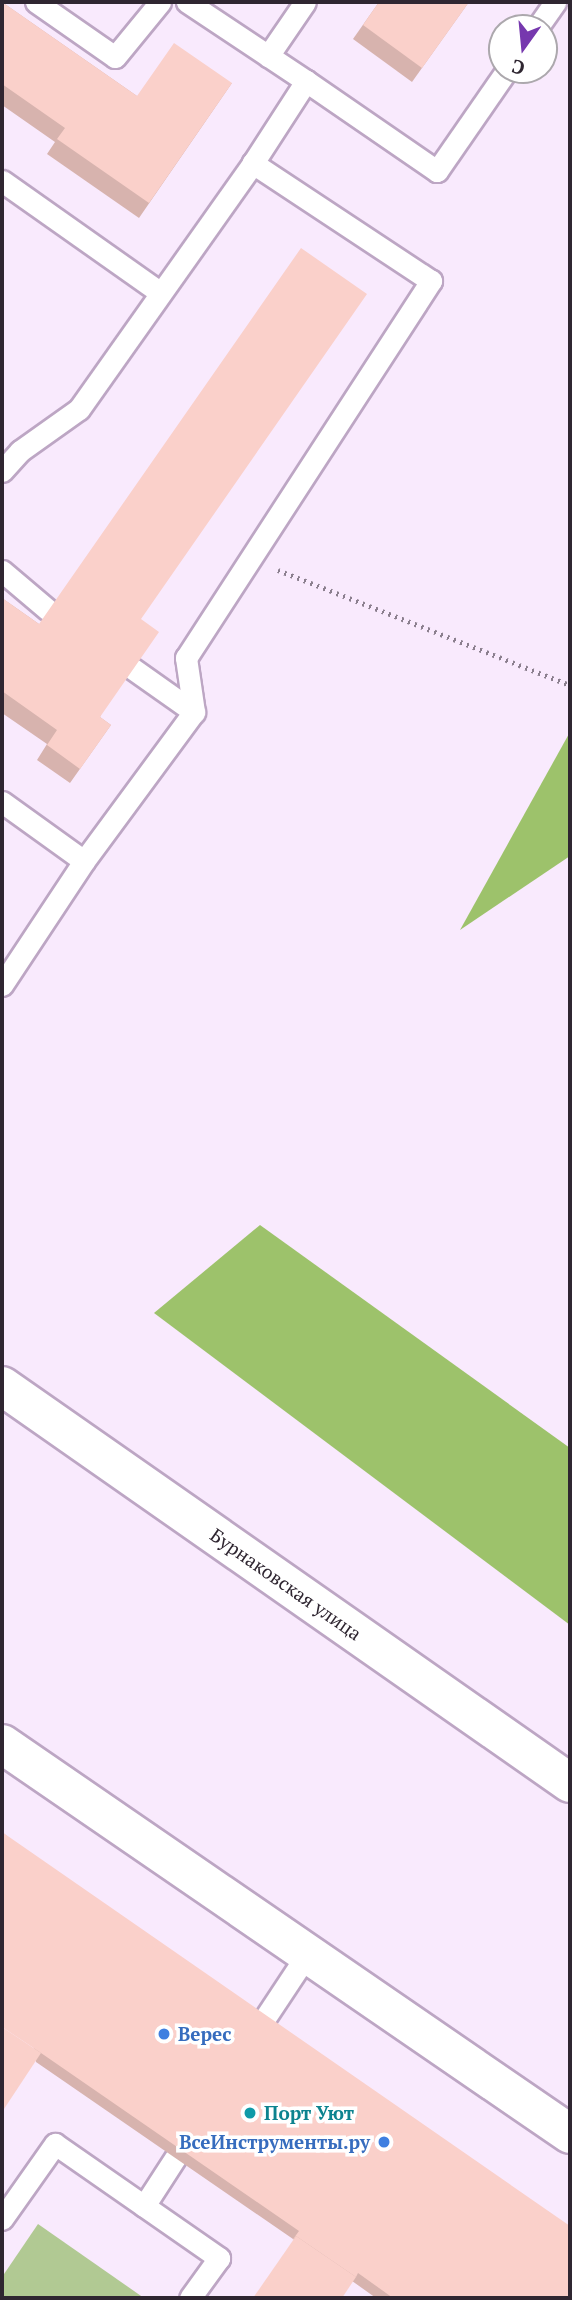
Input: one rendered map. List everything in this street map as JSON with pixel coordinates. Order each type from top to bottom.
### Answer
[{"type":"main road","name":"Бурнаковская улица","points":[[2,1386],[570,1783]]},
{"type":"main road","points":[[2,1744],[570,2134]]},
{"type":"lane","points":[[36,2],[115,57],[160,2]]},
{"type":"lane","points":[[187,2],[437,171],[497,84]]},
{"type":"lane","points":[[268,56],[305,2]]},
{"type":"lane","points":[[2,471],[20,451],[79,409],[253,163],[306,81]]},
{"type":"lane","points":[[2,985],[84,861],[194,712],[187,658],[431,281],[253,163]]},
{"type":"lane","points":[[2,181],[161,293]]},
{"type":"lane","points":[[2,571],[48,610]]},
{"type":"lane","points":[[133,669],[194,712]]},
{"type":"lane","points":[[2,802],[84,861]]},
{"type":"lane","points":[[261,2024],[307,1953]]},
{"type":"lane","points":[[2,2219],[55,2144],[219,2258],[190,2298]]},
{"type":"lane","points":[[144,2206],[176,2158]]},
{"type":"path","points":[[251,559],[570,685]]},
{"type":"green space","points":[[570,732],[570,856],[460,930]]},
{"type":"green space","points":[[260,1225],[570,1448],[570,1625],[154,1313]]},
{"type":"green space","points":[[38,2224],[144,2298],[2,2298],[2,2277]]},
{"type":"building","points":[[2,2],[137,96],[174,43],[232,83],[149,203],[57,139],[65,128],[2,84]]},
{"type":"building","points":[[379,2],[469,2],[422,68],[363,25]]},
{"type":"building","points":[[301,248],[367,294],[141,619],[159,632],[100,717],[111,725],[80,769],[47,745],[57,730],[2,691],[2,598],[39,624]]},
{"type":"building","name":"Порт Уют","points":[[2,1832],[570,2226],[570,2298],[393,2298],[358,2273],[356,2277],[296,2236],[291,2242],[299,2231],[2,2027]]},
{"type":"building","points":[[2,2027],[41,2053],[2,2112]]},
{"type":"building","points":[[296,2236],[356,2277],[342,2298],[253,2298]]},
{"type":"place","name":"Верес","points":[[164,2034]]},
{"type":"place","name":"Порт Уют","points":[[250,2113]]},
{"type":"place","name":"ВсеИнструменты.ру","points":[[384,2142]]}]
